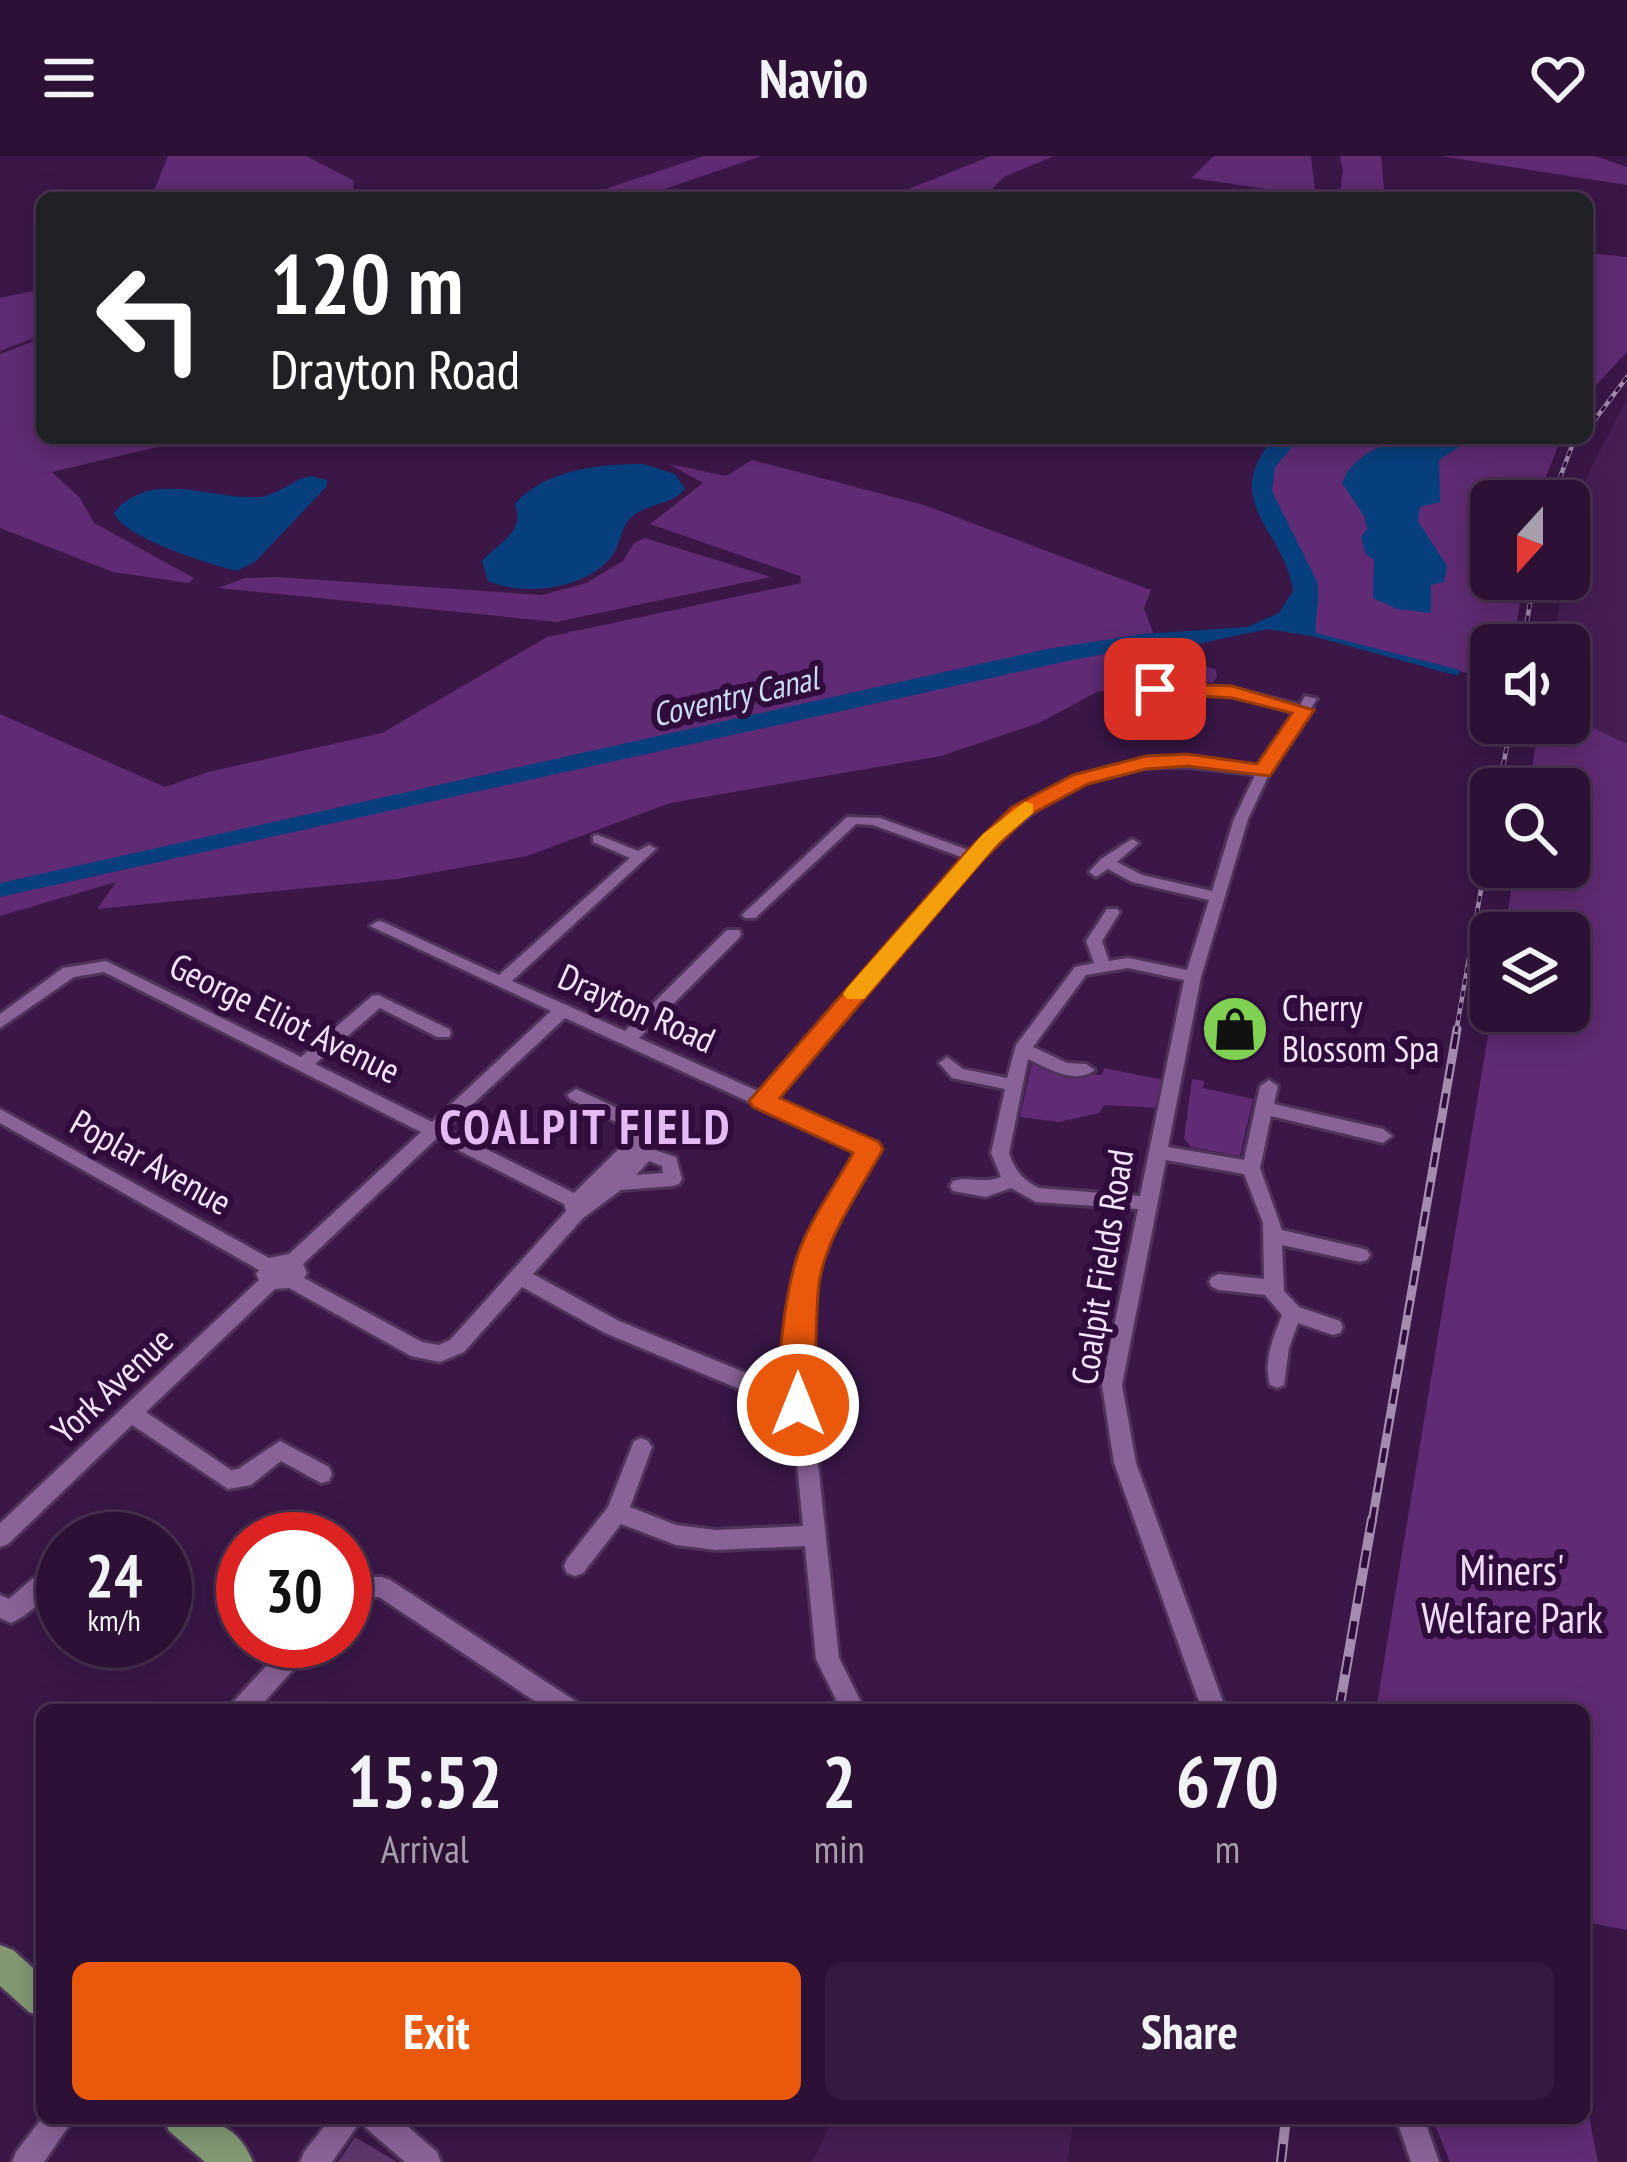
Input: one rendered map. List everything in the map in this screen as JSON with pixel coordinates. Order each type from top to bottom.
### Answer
[{"type":"main road","points":[[0,1964],[36,1987]]},
{"type":"main road","points":[[189,2124],[234,2162]]},
{"type":"street","points":[[1601,221],[1627,220]]},
{"type":"street","name":"Coalpit Fields Road","points":[[1155,689],[1232,692],[1307,705],[1263,772],[1241,818],[1193,977],[1112,1385],[1126,1463],[1212,1704]]},
{"type":"street","points":[[762,1101],[974,856],[1034,803],[1113,769],[1187,760],[1263,772]]},
{"type":"street","points":[[750,915],[852,820],[875,821],[974,856]]},
{"type":"street","points":[[501,982],[644,853],[598,839]]},
{"type":"street","points":[[1132,843],[1101,867],[1217,897]]},
{"type":"street","points":[[1103,965],[1094,941],[1112,912]]},
{"type":"street","name":"Drayton Road","points":[[378,926],[869,1149],[814,1250],[805,1280],[796,1362],[798,1405]]},
{"type":"street","points":[[627,1039],[733,934]]},
{"type":"street","points":[[1145,1203],[1036,1195],[1014,1180],[1000,1153],[1013,1085],[1022,1048],[1081,971],[1128,963],[1193,977]]},
{"type":"street","name":"George Eliot Avenue","points":[[0,1022],[83,967],[106,966],[434,1129],[574,1206]]},
{"type":"street","points":[[304,1064],[378,1000],[443,1033]]},
{"type":"street","name":"York Avenue","points":[[0,1537],[563,1010]]},
{"type":"street","points":[[1022,1048],[1064,1070],[1086,1070]]},
{"type":"street","points":[[947,1064],[958,1074],[1013,1085]]},
{"type":"street","points":[[1269,1086],[1252,1168],[1266,1198],[1274,1288],[1292,1313],[1333,1327]]},
{"type":"street","points":[[576,1095],[648,1130],[574,1206],[521,1277],[612,1327],[798,1405],[828,1659],[850,1704]]},
{"type":"street","points":[[1264,1108],[1383,1136]]},
{"type":"street","name":"Poplar Avenue","points":[[0,1115],[418,1350],[440,1354],[457,1346],[521,1277]]},
{"type":"street","points":[[1156,1152],[1252,1168]]},
{"type":"street","points":[[959,1186],[986,1190],[1014,1180]]},
{"type":"street","points":[[574,1206],[617,1183]]},
{"type":"street","points":[[1272,1235],[1360,1255]]},
{"type":"street","points":[[1219,1282],[1274,1288]]},
{"type":"street","points":[[1277,1379],[1279,1348],[1292,1313]]},
{"type":"street","points":[[131,1413],[229,1480],[243,1478],[280,1450],[321,1474]]},
{"type":"street","points":[[574,1566],[617,1512],[641,1447]]},
{"type":"street","points":[[617,1512],[676,1535],[716,1540],[814,1536]]},
{"type":"street","points":[[372,1587],[382,1587],[560,1704]]},
{"type":"street","points":[[0,1606],[11,1612],[36,1590]]},
{"type":"street","points":[[247,1704],[280,1668]]},
{"type":"street","points":[[26,2162],[55,2124]]},
{"type":"street","points":[[314,2162],[345,2124]]},
{"type":"street","points":[[383,2124],[428,2162]]},
{"type":"street","points":[[1412,2124],[1425,2162]]},
{"type":"shaded area","points":[[1627,398],[1627,744],[1590,726],[1590,624],[1556,624],[1560,600],[1590,600],[1588,474]]},
{"type":"shaded area","points":[[831,2124],[1073,2124],[1067,2162],[812,2162]]},
{"type":"green space","points":[[168,156],[306,156],[353,180],[354,192],[207,192],[153,192]]},
{"type":"green space","points":[[704,156],[761,156],[656,192],[596,192]]},
{"type":"green space","points":[[991,156],[1054,156],[1004,177],[989,192],[901,192]]},
{"type":"green space","points":[[1214,156],[1311,156],[1315,192],[1287,192],[1191,178]]},
{"type":"green space","points":[[1340,156],[1381,156],[1384,192],[1340,192]]},
{"type":"green space","points":[[1440,156],[1595,156],[1627,167],[1627,185]]},
{"type":"green space","points":[[1593,254],[1627,257],[1627,352],[1593,389]]},
{"type":"green space","points":[[36,290],[36,337],[0,351],[0,298]]},
{"type":"green space","points":[[36,340],[36,444],[170,444],[52,472],[80,498],[94,523],[194,578],[189,583],[113,572],[0,528],[0,354]]},
{"type":"green space","points":[[1281,444],[1559,444],[1545,480],[1470,480],[1470,600],[1520,600],[1516,624],[1470,624],[1470,674],[1318,636],[1283,552],[1265,464]]},
{"type":"green space","points":[[752,460],[924,505],[1151,590],[1144,609],[1159,647],[1216,670],[1217,677],[1213,683],[1176,679],[1097,692],[1039,723],[941,756],[670,803],[527,856],[397,879],[97,909],[116,882],[0,916],[0,714],[165,787],[208,772],[382,733],[547,637],[801,583],[800,576],[650,524],[703,483],[669,464],[726,476]]},
{"type":"green space","points":[[645,538],[771,577],[556,622],[218,588],[245,578],[277,577],[542,595],[586,583],[623,561],[634,543]]},
{"type":"green space","name":"Miners' Welfare Park","points":[[1590,726],[1627,744],[1627,1930],[1590,1923],[1590,1704],[1377,1704],[1489,1032],[1590,1032],[1590,912],[1508,912],[1512,888],[1590,888],[1590,768],[1532,768],[1536,744],[1590,744]]},
{"type":"green space","points":[[1032,1062],[1061,1072],[1102,1075],[1104,1068],[1163,1080],[1158,1108],[1104,1105],[1099,1113],[1059,1122],[1020,1117]]},
{"type":"green space","points":[[1192,1079],[1204,1081],[1203,1088],[1253,1099],[1240,1156],[1191,1147],[1184,1139]]},
{"type":"green space","points":[[1590,2121],[1598,2162],[1450,2162],[1434,2124]]},
{"type":"water","points":[[1270,444],[1295,444],[1275,467],[1272,491],[1316,579],[1316,633],[1460,670],[1458,676],[1316,637],[1268,629],[1197,644],[1124,650],[0,897],[0,883],[1047,649],[1143,634],[1247,627],[1279,613],[1293,591],[1288,569],[1253,499],[1258,461]]},
{"type":"water","points":[[1388,444],[1464,444],[1439,460],[1440,502],[1420,507],[1418,521],[1447,566],[1444,582],[1431,585],[1431,613],[1397,609],[1373,598],[1374,560],[1365,553],[1361,537],[1367,529],[1364,516],[1342,483],[1359,459]]},
{"type":"water","points":[[643,464],[675,474],[685,489],[629,519],[615,551],[601,567],[554,587],[519,588],[488,581],[482,561],[514,530],[515,504],[527,492],[574,471]]},
{"type":"water","points":[[310,476],[327,480],[327,486],[256,561],[237,571],[150,540],[114,513],[145,492],[182,489],[258,497]]},
{"type":"building","points":[[355,2137],[397,2162],[338,2162]]},
{"type":"railway","points":[[1593,422],[1627,377]]},
{"type":"railway","points":[[1559,480],[1573,444]]},
{"type":"railway","points":[[1526,624],[1530,600]]},
{"type":"railway","points":[[1503,768],[1507,744]]},
{"type":"railway","points":[[1456,1032],[1481,888]]},
{"type":"railway","points":[[1372,1522],[1457,1029]]},
{"type":"railway","points":[[1340,1704],[1372,1519]]},
{"type":"railway","points":[[1281,2162],[1285,2124]]},
{"type":"slow traffic","points":[[855,994],[991,838],[1025,808]]},
{"type":"place","name":"Cherry Blossom Spa","points":[[1235,1029]]},
{"type":"district","name":"COALPIT FIELD","points":[[586,1127]]},
{"type":"route","points":[[798,1405],[796,1362],[805,1280],[814,1250],[869,1149],[762,1101],[974,856],[1020,812],[1080,780],[1146,763],[1187,760],[1263,772],[1304,710],[1232,692],[1155,689]]},
{"type":"water label","name":"Coventry Canal","points":[[735,696]]}]
